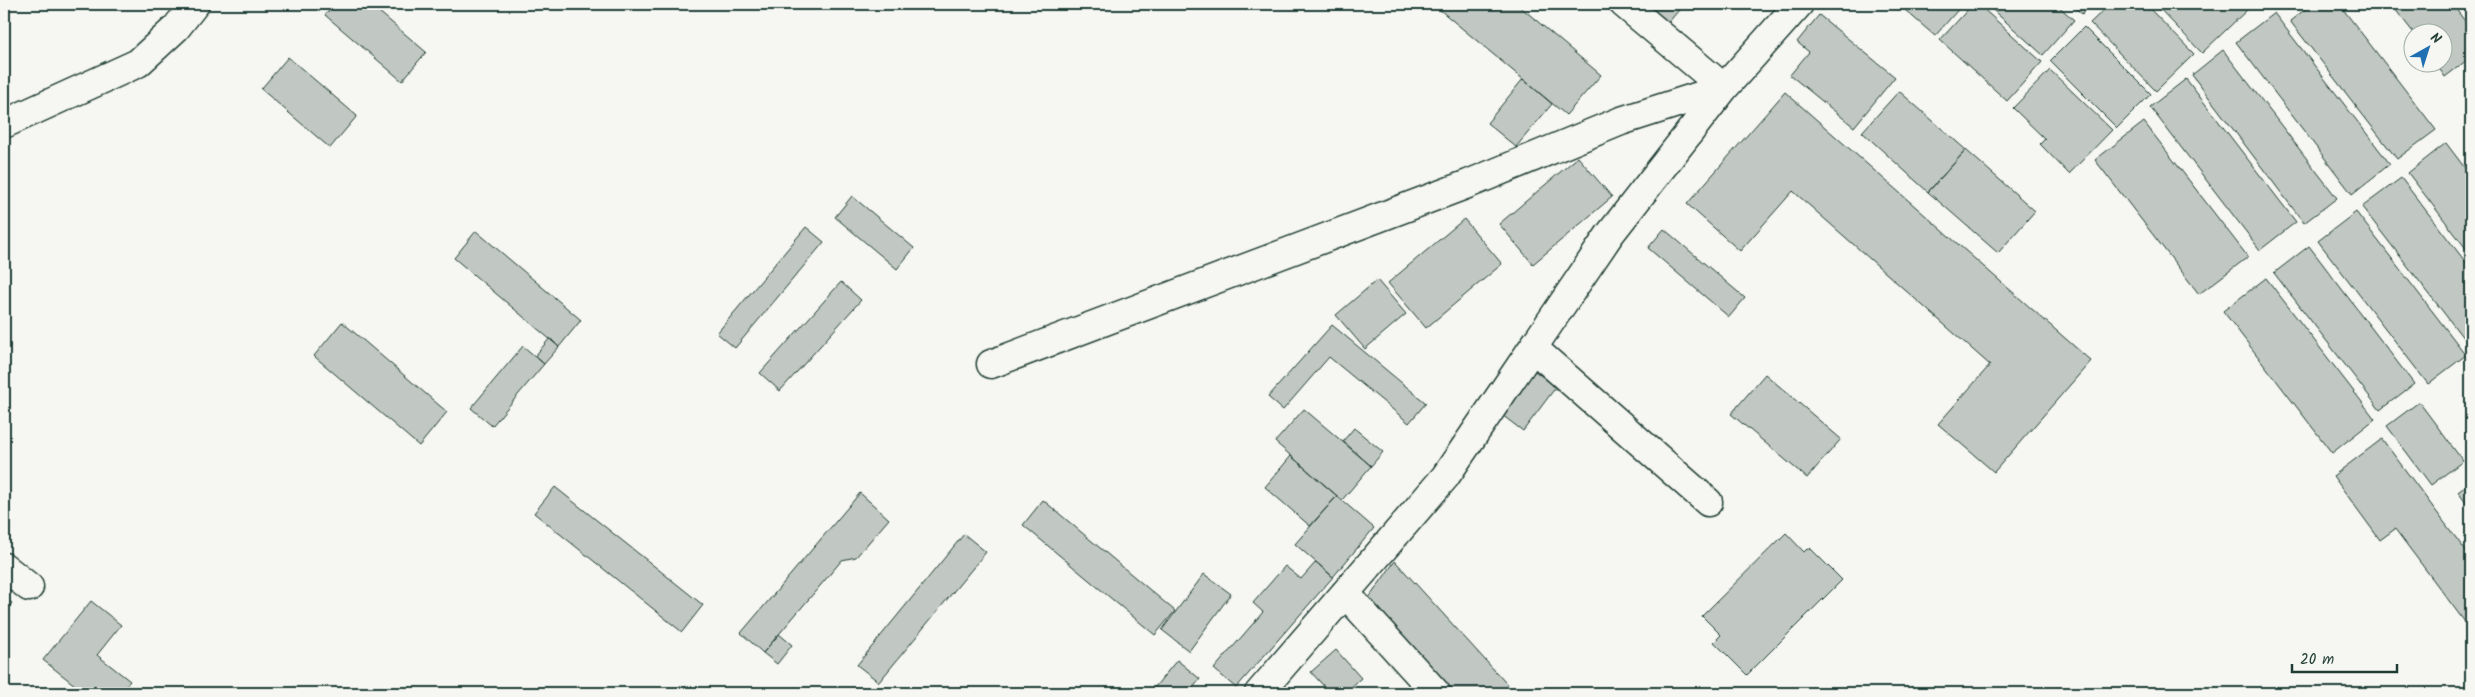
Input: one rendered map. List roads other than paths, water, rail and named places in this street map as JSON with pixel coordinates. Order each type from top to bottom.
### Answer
[{"type":"street","points":[[4,124],[138,63],[176,28],[195,4]]},
{"type":"street","points":[[1624,4],[1724,88]]},
{"type":"street","points":[[1260,693],[1445,477],[1610,234],[1724,88],[1799,4]]},
{"type":"street","points":[[991,364],[1458,188],[1621,121],[1724,88]]},
{"type":"street","points":[[1533,348],[1708,502]]},
{"type":"street","points":[[4,567],[28,587]]},
{"type":"street","points":[[1345,593],[1436,693]]}]
